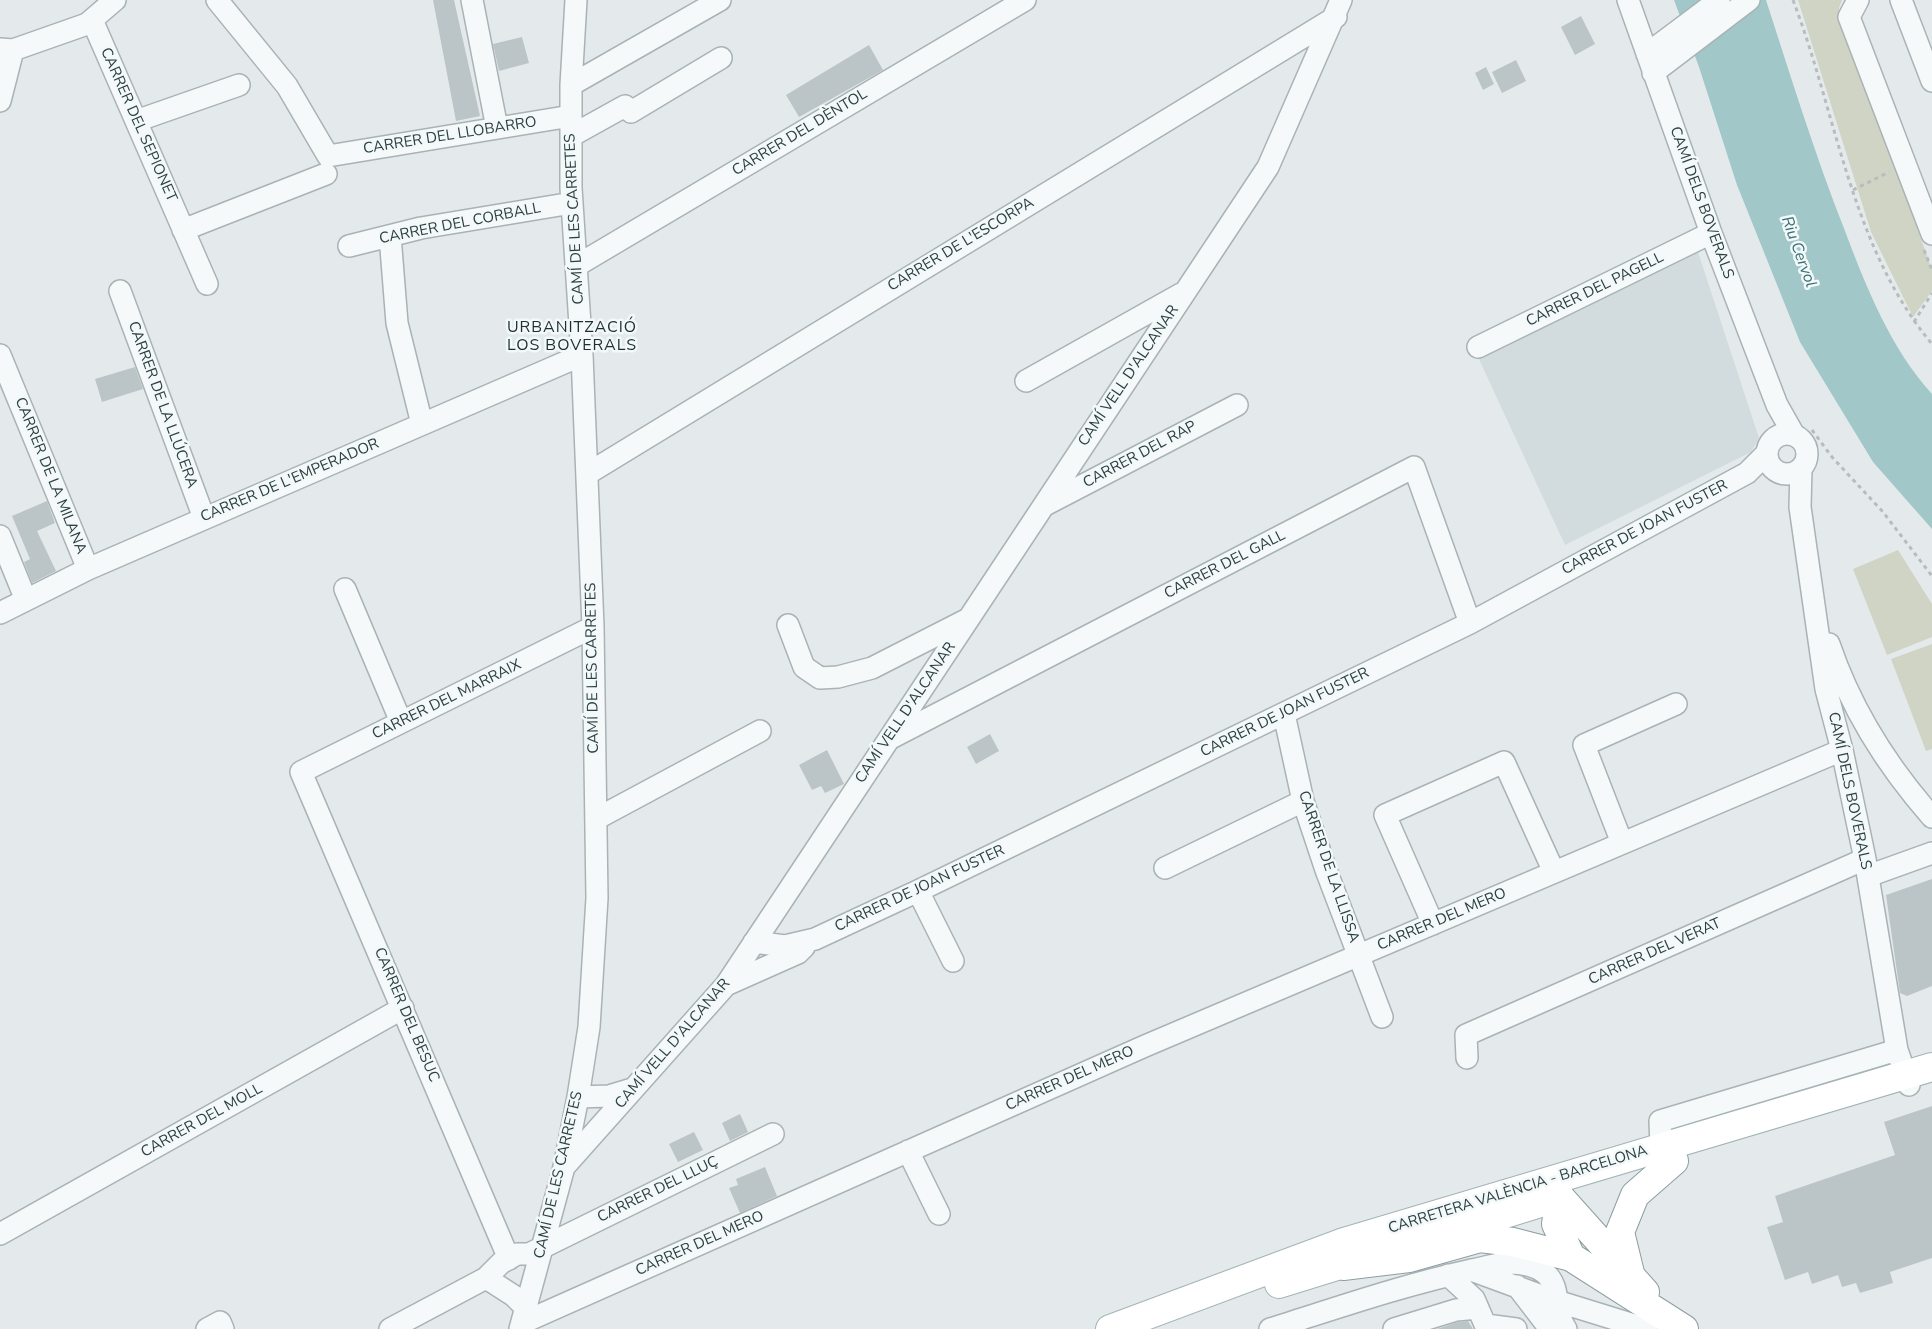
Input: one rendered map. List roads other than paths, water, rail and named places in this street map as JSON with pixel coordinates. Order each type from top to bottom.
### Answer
[{"type":"main road","name":"CARRETERA VALÈNCIA - BARCELONA","points":[[1118,1329],[1342,1254],[1560,1197],[1745,1122],[1911,1071],[1932,1067]]},
{"type":"main road","name":"CARRETERA VALÈNCIA - BARCELONA","points":[[1110,1329],[1342,1254],[1668,1154],[1911,1071]]},
{"type":"main road","points":[[1571,1257],[1556,1224],[1560,1197],[1572,1182],[1662,1155],[1745,1122]]},
{"type":"main road","points":[[1631,1277],[1620,1232],[1635,1195],[1668,1154]]},
{"type":"main road","points":[[1560,1197],[1631,1277],[1666,1325]]},
{"type":"main road","points":[[1342,1254],[1409,1258],[1480,1238],[1513,1242],[1571,1257],[1666,1325]]},
{"type":"street","points":[[0,101],[7,49],[87,24],[115,0]]},
{"type":"street","points":[[183,230],[327,165],[287,86],[216,0]]},
{"type":"street","points":[[472,0],[497,128]]},
{"type":"street","name":"CAMÍ DE LES CARRETES","points":[[523,1320],[564,1167],[578,1096],[588,1027],[597,898],[593,627],[582,355],[572,203],[571,86],[576,0]]},
{"type":"street","points":[[571,86],[720,0]]},
{"type":"street","name":"CARRER DEL DÈNTOL","points":[[576,266],[1025,0]]},
{"type":"street","name":"CAMÍ DELS BOVERALS","points":[[1628,0],[1659,57],[1711,233],[1777,405],[1780,461],[1800,507],[1826,689],[1842,750],[1911,1071]]},
{"type":"street","points":[[1659,57],[1720,0]]},
{"type":"street","points":[[1659,57],[1749,0]]},
{"type":"street","points":[[1858,0],[1850,17],[1932,234]]},
{"type":"street","points":[[1901,0],[1925,42],[1932,81]]},
{"type":"street","name":"CAMÍ VELL D'ALCANAR","points":[[564,1167],[726,985],[1268,167],[1338,8]]},
{"type":"street","name":"CARRER DE L'ESCORPA","points":[[587,474],[1338,8]]},
{"type":"street","name":"CARRER DEL SEPIONET","points":[[92,20],[207,284]]},
{"type":"street","name":"CARRER DEL LLOBARRO","points":[[327,165],[497,128],[571,126],[625,106],[631,112],[721,58]]},
{"type":"street","points":[[136,121],[239,85]]},
{"type":"street","name":"CARRER DEL CORBALL","points":[[349,246],[421,228],[572,203]]},
{"type":"street","name":"CARRER DEL PAGELL","points":[[1478,347],[1711,233]]},
{"type":"street","points":[[390,236],[397,324],[422,424]]},
{"type":"street","name":"CARRER DE LA LLÚCERA","points":[[120,291],[204,518]]},
{"type":"street","name":"CAMÍ VELL D'ALCANAR","points":[[1026,381],[1185,291]]},
{"type":"street","name":"CARRER DE LA MILANA","points":[[0,355],[88,569]]},
{"type":"street","name":"CARRER DE L'EMPERADOR","points":[[0,613],[88,569],[582,355]]},
{"type":"street","name":"CARRER DEL RAP","points":[[1043,506],[1238,404]]},
{"type":"street","name":"CAMÍ DELS BOVERALS","points":[[1777,405],[1802,432],[1807,452],[1780,461]]},
{"type":"street","points":[[1780,461],[1783,434],[1802,432]]},
{"type":"street","name":"CARRER DE JOAN FUSTER","points":[[752,946],[785,946],[815,939],[918,891],[1470,623],[1747,473],[1780,461]]},
{"type":"street","name":"CARRER DEL GALL","points":[[888,739],[1414,467],[1470,623]]},
{"type":"street","points":[[0,536],[26,600]]},
{"type":"street","points":[[344,588],[401,722]]},
{"type":"street","points":[[1813,599],[1837,668],[1879,750],[1911,793],[1932,817]]},
{"type":"street","points":[[788,625],[804,667],[820,678],[838,677],[872,668],[968,619]]},
{"type":"street","name":"CARRER DEL MARRAIX","points":[[302,772],[593,627]]},
{"type":"street","points":[[1622,844],[1584,745],[1676,704]]},
{"type":"street","name":"CARRER DE LA LLISSA","points":[[1284,714],[1303,801],[1358,956],[1382,1017]]},
{"type":"street","points":[[596,819],[760,731]]},
{"type":"street","name":"CARRER DEL MERO","points":[[523,1320],[1154,1042],[1842,750]]},
{"type":"street","points":[[1434,924],[1385,815],[1504,762],[1554,872]]},
{"type":"street","name":"CARRER DEL BESUC","points":[[302,772],[508,1259]]},
{"type":"street","points":[[1164,868],[1303,801]]},
{"type":"street","points":[[1866,868],[1932,853]]},
{"type":"street","name":"CARRER DEL VERAT","points":[[1467,1058],[1466,1035],[1866,868]]},
{"type":"street","points":[[918,891],[953,961]]},
{"type":"street","name":"CARRER DE JOAN FUSTER","points":[[767,922],[773,933],[790,938],[815,939]]},
{"type":"street","name":"CARRER DE JOAN FUSTER","points":[[726,985],[798,953],[815,939]]},
{"type":"street","points":[[752,946],[763,956],[784,958]]},
{"type":"street","name":"CARRER DEL MOLL","points":[[0,1234],[403,1008]]},
{"type":"street","points":[[1668,1154],[1660,1121],[1911,1071]]},
{"type":"street","name":"CAMÍ VELL D'ALCANAR","points":[[606,1120],[591,1122],[578,1096],[602,1097],[632,1089]]},
{"type":"street","name":"CARRER DEL LLUÇ","points":[[508,1259],[517,1254],[528,1254],[773,1134]]},
{"type":"street","points":[[908,1151],[939,1214]]},
{"type":"street","points":[[390,1329],[486,1278],[500,1263],[508,1259]]},
{"type":"street","points":[[1272,1329],[1448,1275],[1508,1263],[1531,1266],[1539,1269],[1551,1279],[1559,1314],[1566,1329]]},
{"type":"street","points":[[1471,1270],[1583,1309],[1666,1325]]},
{"type":"street","points":[[1448,1275],[1481,1315]]},
{"type":"street","points":[[486,1278],[514,1296],[523,1320]]},
{"type":"street","points":[[1481,1315],[1494,1278]]},
{"type":"street","points":[[1517,1286],[1550,1329]]},
{"type":"street","points":[[1570,1329],[1583,1309]]},
{"type":"street","points":[[1394,1329],[1456,1310],[1481,1315],[1516,1329]]},
{"type":"street","points":[[207,1329],[220,1322],[223,1329]]},
{"type":"water","name":"Riu Cervol","points":[[1674,0],[1766,0],[1813,145],[1862,274],[1892,337],[1917,376],[1932,394],[1932,529],[1873,462],[1800,342],[1737,185],[1699,67]]},
{"type":"district","name":"URBANITZACIÓ LOS BOVERALS","points":[[572,337]]}]
